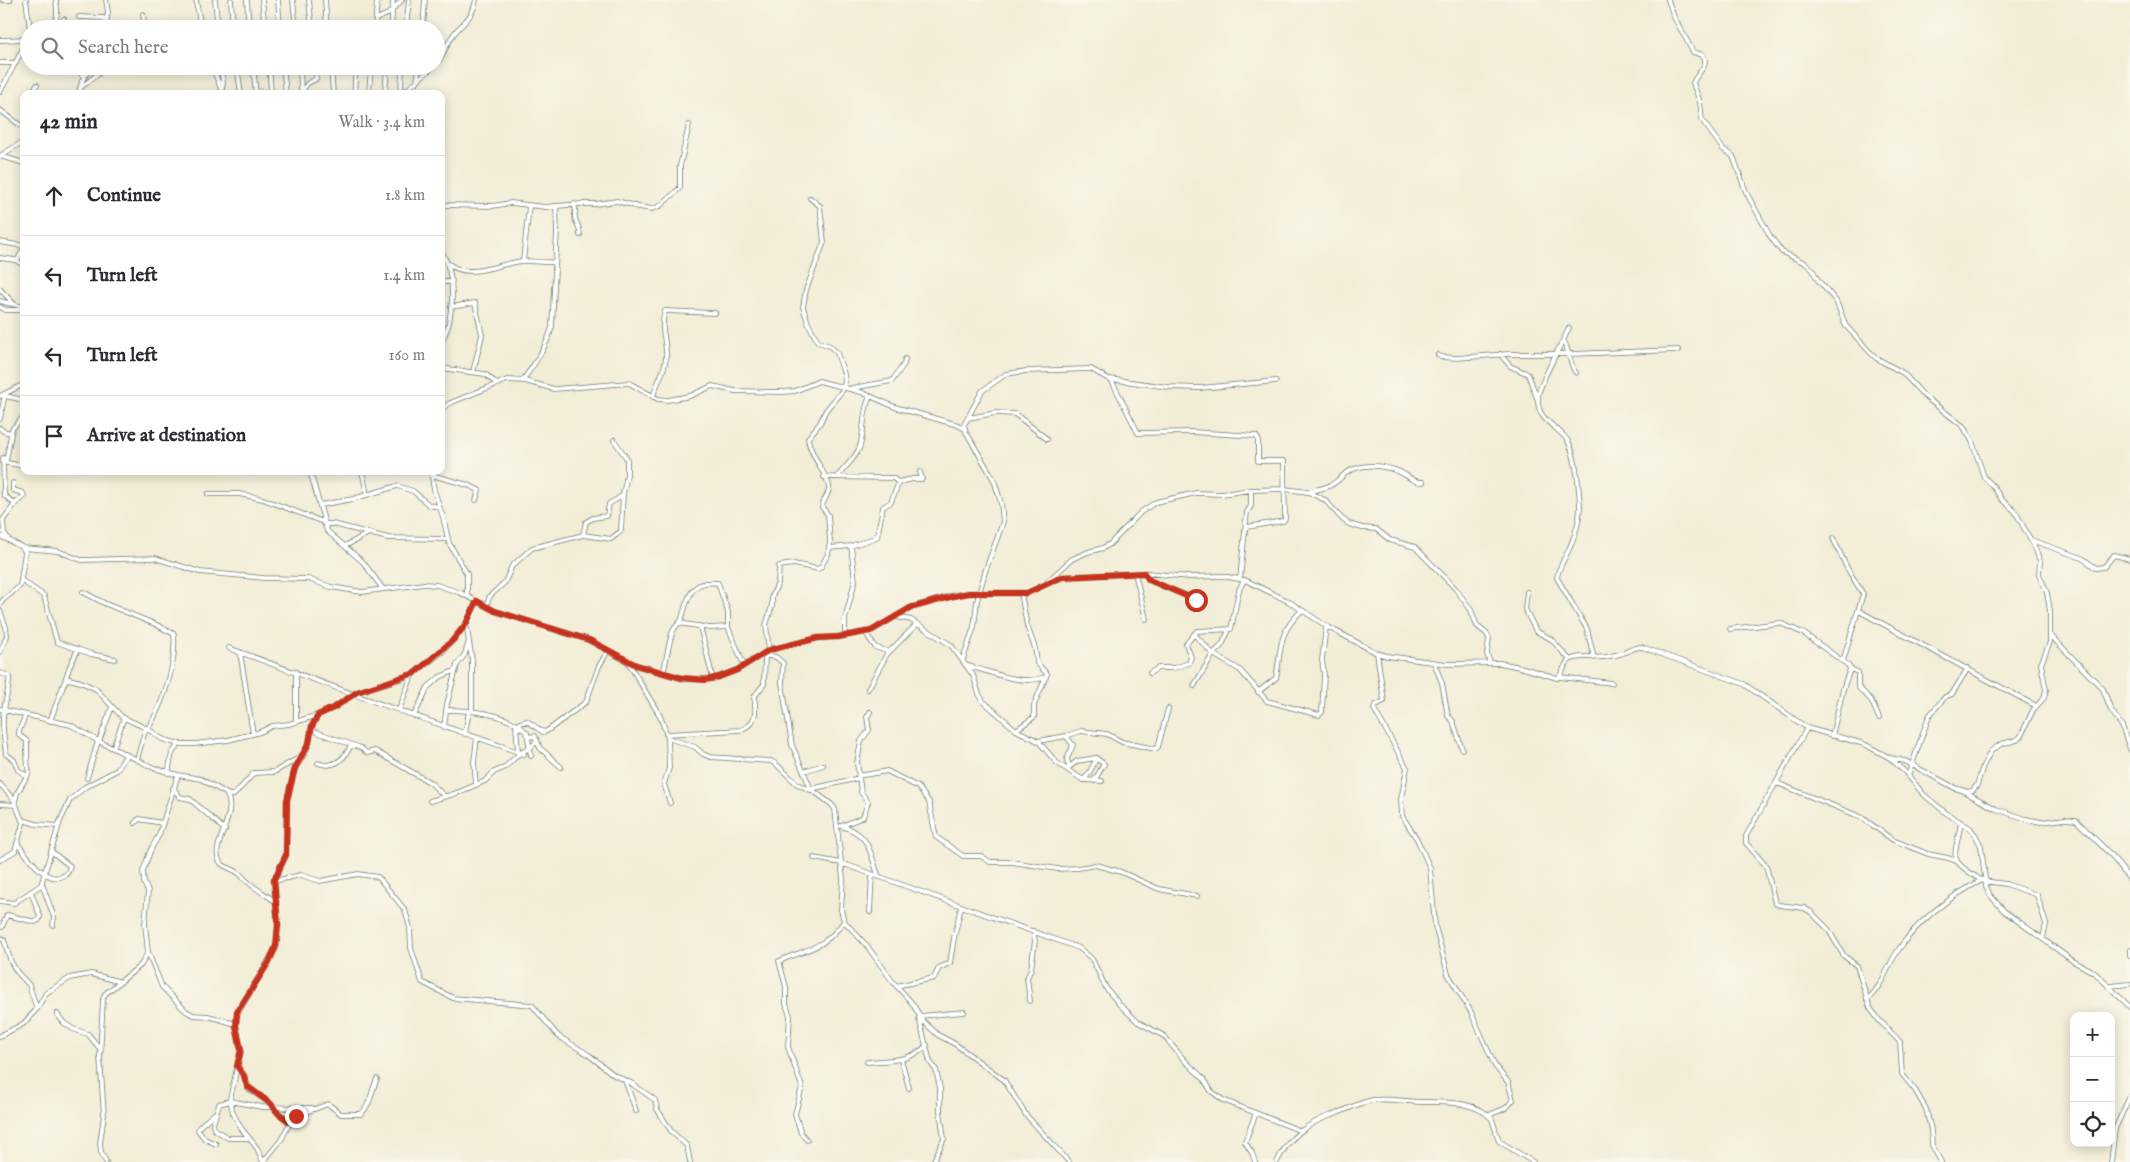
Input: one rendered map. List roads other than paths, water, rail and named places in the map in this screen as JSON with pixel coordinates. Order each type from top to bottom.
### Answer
[{"type":"street","points":[[2,0],[10,0]]},
{"type":"street","points":[[26,0],[29,20]]},
{"type":"street","points":[[56,0],[58,14],[56,20]]},
{"type":"street","points":[[79,17],[103,18],[106,20],[108,12],[106,0]]},
{"type":"street","points":[[196,0],[199,20]]},
{"type":"street","points":[[215,0],[217,20]]},
{"type":"street","points":[[231,0],[232,20]]},
{"type":"street","points":[[247,0],[248,20]]},
{"type":"street","points":[[262,0],[264,20]]},
{"type":"street","points":[[278,0],[279,20]]},
{"type":"street","points":[[293,0],[295,20]]},
{"type":"street","points":[[309,0],[311,20]]},
{"type":"street","points":[[325,0],[326,20]]},
{"type":"street","points":[[377,0],[376,19],[386,16],[401,1],[409,1],[407,20]]},
{"type":"street","points":[[391,20],[393,0]]},
{"type":"street","points":[[424,20],[425,0]]},
{"type":"street","points":[[445,51],[450,38],[472,12],[476,0]]},
{"type":"street","points":[[1668,0],[1674,17],[1693,52],[1703,55],[1705,60],[1705,66],[1693,83],[1700,102],[1702,120],[1723,149],[1733,156],[1746,192],[1770,236],[1782,252],[1805,263],[1812,269],[1818,280],[1836,301],[1846,326],[1869,351],[1902,374],[1924,396],[1963,426],[1972,441],[1984,477],[1993,486],[2002,500],[2015,510],[2040,561],[2039,574],[2048,593],[2050,635],[2050,642],[2041,664],[2045,679],[2045,695],[2036,706],[2019,738],[2001,744],[1991,751],[1983,766],[1977,785],[1973,790],[1965,792]]},
{"type":"street","points":[[143,14],[144,20]]},
{"type":"street","points":[[0,40],[20,39]]},
{"type":"street","points":[[0,91],[20,55]]},
{"type":"street","points":[[0,63],[16,63]]},
{"type":"street","points":[[80,88],[97,75]]},
{"type":"street","points":[[216,75],[222,90]]},
{"type":"street","points":[[222,75],[223,90]]},
{"type":"street","points":[[238,75],[240,90]]},
{"type":"street","points":[[254,75],[256,90]]},
{"type":"street","points":[[270,75],[271,90]]},
{"type":"street","points":[[284,75],[285,90]]},
{"type":"street","points":[[300,75],[301,90]]},
{"type":"street","points":[[303,90],[308,83],[316,79],[316,75]]},
{"type":"street","points":[[332,75],[333,90]]},
{"type":"street","points":[[354,90],[355,75]]},
{"type":"street","points":[[369,90],[370,75]]},
{"type":"street","points":[[385,90],[386,75]]},
{"type":"street","points":[[401,90],[402,75]]},
{"type":"street","points":[[417,82],[418,75]]},
{"type":"street","points":[[406,90],[424,75]]},
{"type":"street","points":[[80,88],[84,76]]},
{"type":"street","points":[[33,90],[37,84]]},
{"type":"street","points":[[0,110],[20,123]]},
{"type":"street","points":[[445,205],[494,206],[508,203],[529,206],[556,206],[592,205],[617,201],[644,208],[660,206],[680,188],[680,166],[689,125]]},
{"type":"street","points":[[0,156],[20,144]]},
{"type":"street","points":[[0,156],[20,162]]},
{"type":"street","points":[[769,650],[766,625],[772,606],[772,596],[778,583],[779,566],[794,564],[818,569],[821,567],[829,548],[828,515],[822,507],[829,488],[822,470],[813,456],[808,438],[844,387],[845,377],[838,354],[830,346],[818,342],[804,312],[806,290],[824,242],[820,206],[810,198]]},
{"type":"street","points":[[574,204],[576,209],[575,218],[580,226],[580,235]]},
{"type":"street","points":[[523,261],[529,206]]},
{"type":"street","points":[[523,380],[537,362],[548,341],[552,327],[556,206]]},
{"type":"street","points":[[0,242],[20,246]]},
{"type":"street","points":[[17,261],[20,255]]},
{"type":"street","points":[[0,258],[20,263]]},
{"type":"street","points":[[445,258],[449,264],[452,281],[449,322],[445,333]]},
{"type":"street","points":[[449,264],[466,271],[523,261],[543,264],[555,262]]},
{"type":"street","points":[[445,282],[452,281]]},
{"type":"street","points":[[0,289],[15,305]]},
{"type":"street","points":[[0,301],[20,307]]},
{"type":"street","points":[[451,307],[475,303],[482,335],[473,372]]},
{"type":"street","points":[[0,307],[6,310],[20,309]]},
{"type":"street","points":[[653,397],[666,360],[662,326],[665,311],[715,313]]},
{"type":"street","points":[[1538,400],[1541,387],[1569,328]]},
{"type":"street","points":[[1564,341],[1570,354],[1572,369],[1576,373]]},
{"type":"street","points":[[1438,355],[1441,357],[1457,358],[1500,354],[1570,354],[1678,350]]},
{"type":"street","points":[[1500,354],[1510,366],[1528,374],[1546,421],[1568,440],[1572,452],[1580,509],[1572,542],[1557,577],[1587,629],[1594,658]]},
{"type":"street","points":[[850,388],[892,381],[904,364],[905,359]]},
{"type":"street","points":[[445,368],[485,374],[496,383]]},
{"type":"street","points":[[963,659],[974,627],[986,566],[1002,525],[1002,513],[994,480],[964,424],[982,391],[1008,374],[1091,369],[1110,379],[1150,386],[1200,388],[1276,381]]},
{"type":"street","points":[[1110,379],[1138,433],[1192,432],[1256,436],[1258,439],[1258,461],[1284,461],[1285,520],[1247,527]]},
{"type":"street","points":[[445,405],[504,380],[523,380],[554,388],[627,383],[662,400],[677,399],[714,386],[773,393],[795,391],[819,381],[850,388],[894,407],[952,423],[965,429]]},
{"type":"street","points":[[3,395],[20,386]]},
{"type":"street","points":[[3,395],[20,399]]},
{"type":"street","points":[[0,419],[3,395]]},
{"type":"street","points":[[837,478],[858,452],[864,411],[870,396]]},
{"type":"street","points":[[968,418],[998,413],[1015,414],[1047,439]]},
{"type":"street","points":[[15,504],[4,495],[3,457],[13,427],[20,420]]},
{"type":"street","points":[[0,428],[11,433]]},
{"type":"street","points":[[486,606],[490,596],[505,582],[512,566],[532,548],[583,535],[611,540],[619,534],[622,529],[623,494],[628,459],[614,440]]},
{"type":"street","points":[[3,457],[6,463],[20,465]]},
{"type":"street","points":[[1308,492],[1332,485],[1346,473],[1366,466],[1380,466],[1396,470],[1406,474],[1412,481],[1423,482]]},
{"type":"street","points":[[824,477],[893,478],[899,482],[922,479],[920,472]]},
{"type":"street","points":[[311,475],[323,523],[333,538],[345,546],[364,564],[381,590]]},
{"type":"street","points":[[363,475],[367,495]]},
{"type":"street","points":[[432,475],[433,487],[443,517],[447,539],[467,573],[467,596]]},
{"type":"street","points":[[438,475],[479,490],[476,500]]},
{"type":"street","points":[[829,548],[851,546],[876,537],[883,507],[891,502],[899,482]]},
{"type":"street","points":[[13,483],[13,490],[24,495],[4,520],[4,533],[22,547],[58,551],[81,560],[155,558],[194,571],[264,578],[308,579],[335,588],[364,592],[430,584],[451,588],[495,611],[579,637],[608,650],[628,662],[684,679],[713,679],[744,665],[769,650],[818,638],[865,632],[880,627],[910,608],[960,594],[1033,592],[1047,583],[1072,559],[1110,544],[1150,504],[1192,494],[1222,494],[1251,490],[1285,489],[1308,492],[1325,500],[1342,520],[1349,524],[1362,528],[1376,529],[1390,540],[1415,547],[1455,588],[1472,611],[1477,626],[1488,635],[1490,663]]},
{"type":"street","points":[[320,505],[399,486],[413,491],[429,505],[439,507]]},
{"type":"street","points":[[1194,686],[1213,654],[1222,645],[1233,625],[1242,579],[1247,512],[1251,506],[1251,490]]},
{"type":"street","points":[[208,494],[236,494],[262,499],[323,523],[388,538],[447,539]]},
{"type":"street","points":[[583,535],[586,522],[594,518],[607,516],[609,504],[620,499],[623,494]]},
{"type":"street","points":[[345,546],[367,534]]},
{"type":"street","points":[[0,536],[8,538]]},
{"type":"street","points":[[1833,538],[1847,568],[1862,592],[1859,610],[1843,661]]},
{"type":"street","points":[[2031,540],[2082,558],[2096,568],[2104,567],[2111,556],[2114,555],[2130,559]]},
{"type":"street","points":[[844,636],[845,619],[855,584],[851,546]]},
{"type":"street","points":[[0,605],[2,600],[20,586],[25,552],[22,547]]},
{"type":"street","points":[[1047,583],[1070,576],[1135,573],[1242,579],[1288,601],[1326,626],[1378,653],[1396,658],[1434,663],[1510,664],[1552,678],[1560,677],[1612,683]]},
{"type":"street","points":[[1135,573],[1146,619]]},
{"type":"street","points":[[1144,573],[1149,580],[1196,600]]},
{"type":"street","points":[[21,580],[44,596],[57,642],[115,659]]},
{"type":"street","points":[[663,673],[672,634],[679,623],[692,592],[698,585],[707,582],[718,583],[720,587],[728,612],[728,627],[735,648],[744,665]]},
{"type":"street","points":[[83,592],[106,604],[157,624],[174,634],[174,655],[166,689],[159,709],[147,729],[137,759]]},
{"type":"street","points":[[1527,592],[1525,609],[1536,631],[1551,639],[1570,660]]},
{"type":"street","points":[[1016,730],[1034,717],[1034,706],[1046,677],[1046,672],[1038,663],[1027,626],[1021,593]]},
{"type":"street","points":[[65,681],[69,679],[81,682],[96,689],[124,718],[162,739],[179,744],[210,743],[253,734],[272,726],[318,715],[335,707],[354,694],[412,675],[443,651],[466,624],[477,601]]},
{"type":"street","points":[[1859,610],[2036,706]]},
{"type":"street","points":[[0,611],[7,636],[0,652]]},
{"type":"street","points":[[1258,692],[1276,678],[1283,635],[1293,619],[1301,611]]},
{"type":"street","points":[[897,617],[906,618],[946,642],[968,666],[975,678],[980,696],[1016,730],[1038,741],[1052,758],[1083,780],[1102,781]]},
{"type":"street","points":[[679,623],[728,627]]},
{"type":"street","points":[[1730,628],[1780,623],[1803,633],[1843,661],[1850,669],[1858,672],[1858,687],[1871,700],[1878,718]]},
{"type":"street","points":[[464,734],[471,711],[472,660],[466,624]]},
{"type":"street","points":[[868,689],[889,652],[917,624]]},
{"type":"street","points":[[700,626],[713,679]]},
{"type":"street","points":[[1194,634],[1213,654],[1240,670],[1267,701],[1311,714],[1321,714],[1324,675],[1322,660],[1326,626]]},
{"type":"street","points":[[1150,673],[1158,668],[1174,668],[1189,663],[1191,657],[1186,644],[1200,630],[1229,630]]},
{"type":"street","points":[[865,632],[875,647],[889,652]]},
{"type":"street","points":[[2050,635],[2103,689],[2108,704],[2122,726],[2130,749]]},
{"type":"street","points":[[444,727],[446,710],[456,670],[468,644]]},
{"type":"street","points":[[230,648],[444,727],[521,753]]},
{"type":"street","points":[[1560,677],[1570,660],[1582,657],[1594,658],[1621,654],[1631,648],[1648,649],[1744,684],[1807,728],[1864,744],[1890,758],[1912,765],[1996,809],[2041,822],[2065,819],[2076,820],[2112,856],[2130,880]]},
{"type":"street","points":[[50,721],[68,668],[78,649]]},
{"type":"street","points":[[517,727],[520,723],[526,721],[540,730],[547,731],[584,704],[608,650]]},
{"type":"street","points":[[240,652],[253,734]]},
{"type":"street","points":[[1378,653],[1384,701],[1376,705],[1374,709],[1407,768],[1401,799],[1402,816],[1417,839],[1430,868],[1435,926],[1448,974],[1471,1012],[1496,1066],[1508,1082],[1512,1094],[1513,1100],[1506,1108],[1488,1115]]},
{"type":"street","points":[[667,736],[740,730],[746,727],[754,718],[756,708],[754,697],[764,687],[762,655]]},
{"type":"street","points":[[762,655],[779,658],[783,663],[782,683],[791,742],[812,790]]},
{"type":"street","points":[[628,662],[660,716],[667,736],[670,768],[664,784],[670,803]]},
{"type":"street","points":[[1434,663],[1442,683],[1448,716],[1453,722],[1462,749]]},
{"type":"street","points":[[968,666],[1017,679],[1034,680],[1046,677]]},
{"type":"street","points":[[1908,776],[1929,716],[1952,694],[1968,668]]},
{"type":"street","points":[[1832,736],[1843,689],[1850,669]]},
{"type":"street","points":[[414,716],[428,688],[440,676],[456,670]]},
{"type":"street","points":[[296,672],[296,721]]},
{"type":"street","points":[[0,674],[9,676],[10,680],[2,710],[7,756],[14,760],[18,770],[26,777]]},
{"type":"street","points":[[399,710],[412,675]]},
{"type":"street","points":[[87,778],[112,707]]},
{"type":"street","points":[[1038,741],[1081,731],[1107,734],[1122,742],[1155,749],[1158,747],[1168,709]]},
{"type":"street","points":[[2,710],[74,726],[99,741],[168,773],[201,779],[227,795],[234,795]]},
{"type":"street","points":[[446,710],[471,711],[506,720],[525,731],[528,737],[531,756]]},
{"type":"street","points":[[839,826],[859,819],[866,813],[868,802],[861,792],[857,763],[861,741],[869,730],[867,717],[870,712]]},
{"type":"street","points":[[15,803],[17,793],[29,773],[27,769],[29,757],[27,751],[28,741],[19,736],[25,714]]},
{"type":"street","points":[[318,715],[311,730],[309,743],[295,768],[287,800],[286,855],[274,881],[278,925],[276,948],[237,1012],[236,1024],[241,1049],[230,1101],[235,1117],[248,1138],[257,1148],[263,1162],[281,1140],[290,1122],[296,1116],[328,1104],[341,1114],[361,1114],[370,1103],[371,1092],[377,1079]]},
{"type":"street","points":[[113,748],[124,718]]},
{"type":"street","points":[[517,727],[521,753]]},
{"type":"street","points":[[1807,728],[1746,836],[1746,842],[1766,866],[1775,903],[1804,908],[1828,929],[1839,950],[1857,966],[1866,1000],[1878,1020],[1900,1042],[1902,1074],[1915,1090],[1926,1109],[1934,1148],[1941,1162]]},
{"type":"street","points":[[311,730],[367,753],[374,750],[431,783],[444,796]]},
{"type":"street","points":[[528,737],[533,735],[545,752],[561,767]]},
{"type":"street","points":[[667,736],[694,747],[710,757],[771,761],[797,784],[812,790],[833,806],[839,826],[843,885],[841,910],[844,921],[868,946],[880,966],[912,1003],[919,1016],[930,1062],[936,1070],[943,1130],[942,1146],[934,1162]]},
{"type":"street","points":[[1066,736],[1073,745],[1066,759],[1068,768]]},
{"type":"street","points":[[476,785],[474,762],[477,738]]},
{"type":"street","points":[[430,800],[457,794],[487,780],[537,741]]},
{"type":"street","points":[[168,773],[172,753],[179,744]]},
{"type":"street","points":[[318,763],[333,766],[346,754],[351,745]]},
{"type":"street","points":[[53,925],[54,916],[42,884],[59,825],[70,800],[85,787],[117,770],[126,754]]},
{"type":"street","points":[[276,902],[237,872],[220,862],[218,853],[234,795],[254,773],[274,772],[304,754]]},
{"type":"street","points":[[1068,768],[1080,760],[1097,758],[1104,764],[1094,781]]},
{"type":"street","points":[[1083,780],[1088,775],[1097,758]]},
{"type":"street","points":[[1890,758],[1929,800],[1972,830],[1980,844],[1983,880],[1990,895],[2004,911],[2073,961],[2095,973],[2130,1007]]},
{"type":"street","points":[[804,771],[823,765]]},
{"type":"street","points":[[812,790],[858,777],[888,772],[918,787],[929,802],[936,837],[963,856],[981,856],[990,862],[1016,862],[1052,868],[1078,868],[1096,865],[1121,872],[1159,889],[1197,896]]},
{"type":"street","points":[[178,775],[162,823],[160,835],[151,849],[143,871],[144,882],[148,891],[145,924],[148,952],[162,987],[186,1011],[193,1015],[208,1016],[236,1024]]},
{"type":"street","points":[[1777,783],[1861,817],[1883,834],[1898,842],[1928,854],[1956,861],[1960,866],[1983,880],[2006,884],[2037,895],[2046,924],[2043,938]]},
{"type":"street","points":[[0,784],[15,803],[24,826],[14,852],[0,860]]},
{"type":"street","points":[[173,788],[180,797],[190,799],[225,830]]},
{"type":"street","points":[[227,795],[230,805]]},
{"type":"street","points":[[0,804],[15,803]]},
{"type":"street","points":[[134,823],[140,819],[162,823]]},
{"type":"street","points":[[23,820],[53,826],[59,825]]},
{"type":"street","points":[[1956,861],[1955,851],[1961,822]]},
{"type":"street","points":[[839,826],[856,831],[866,841],[879,877]]},
{"type":"street","points":[[17,843],[44,874],[52,878],[59,878],[66,874],[70,868],[69,865],[52,852]]},
{"type":"street","points":[[814,858],[872,874],[1075,946],[1088,954],[1093,960],[1106,988],[1133,1018],[1144,1027],[1164,1036],[1218,1097],[1301,1131]]},
{"type":"street","points":[[274,881],[300,875],[320,881],[358,874],[378,876],[405,910],[418,976],[424,984],[437,988],[453,998],[532,1005],[558,1036],[589,1055],[614,1075],[655,1100],[657,1109],[671,1131],[687,1146],[690,1162]]},
{"type":"street","points":[[870,912],[872,874]]},
{"type":"street","points":[[1866,1000],[1879,988],[1899,949],[1922,921],[1932,911],[1983,880]]},
{"type":"street","points":[[0,901],[14,903],[20,897],[42,884]]},
{"type":"street","points":[[2,927],[6,915],[35,922],[39,920],[40,916],[31,892]]},
{"type":"street","points":[[896,986],[933,978],[939,968],[950,964],[961,907]]},
{"type":"street","points":[[807,1140],[801,1133],[795,1114],[802,1089],[788,1047],[790,1016],[786,1004],[786,987],[779,961],[821,945],[836,933],[844,921]]},
{"type":"street","points":[[1030,1001],[1027,978],[1035,946],[1033,931]]},
{"type":"street","points":[[0,937],[4,940],[17,972],[30,985],[37,1009]]},
{"type":"street","points":[[2130,950],[2130,956]]},
{"type":"street","points":[[106,1162],[100,1150],[104,1106],[101,1050],[104,997],[141,965],[148,952]]},
{"type":"street","points":[[0,1036],[23,1024],[37,1009],[46,993],[70,978],[91,974],[121,982]]},
{"type":"street","points":[[2110,986],[2130,984]]},
{"type":"street","points":[[919,1016],[964,1012]]},
{"type":"street","points":[[57,1014],[72,1029],[88,1034],[101,1050]]},
{"type":"street","points":[[919,1016],[934,1032],[955,1044],[1004,1080],[1023,1111],[1069,1162]]},
{"type":"street","points":[[867,1062],[915,1056],[927,1045]]},
{"type":"street","points":[[901,1059],[909,1088]]},
{"type":"street","points":[[237,1066],[244,1075],[248,1089],[273,1106],[278,1113],[290,1122]]},
{"type":"street","points":[[625,1080],[636,1111]]},
{"type":"street","points":[[2111,1162],[2113,1134],[2130,1096]]},
{"type":"street","points":[[1277,1162],[1286,1146],[1301,1131],[1323,1117],[1361,1103],[1377,1100],[1446,1102],[1470,1106],[1488,1115],[1494,1123],[1497,1140],[1533,1162]]},
{"type":"street","points":[[248,1138],[230,1139],[218,1133],[213,1127],[215,1113],[219,1104],[230,1101],[262,1106],[314,1108]]},
{"type":"street","points":[[215,1113],[198,1130],[205,1139],[216,1144]]},
{"type":"street","points":[[1255,1162],[1245,1142],[1257,1116],[1256,1113]]}]
